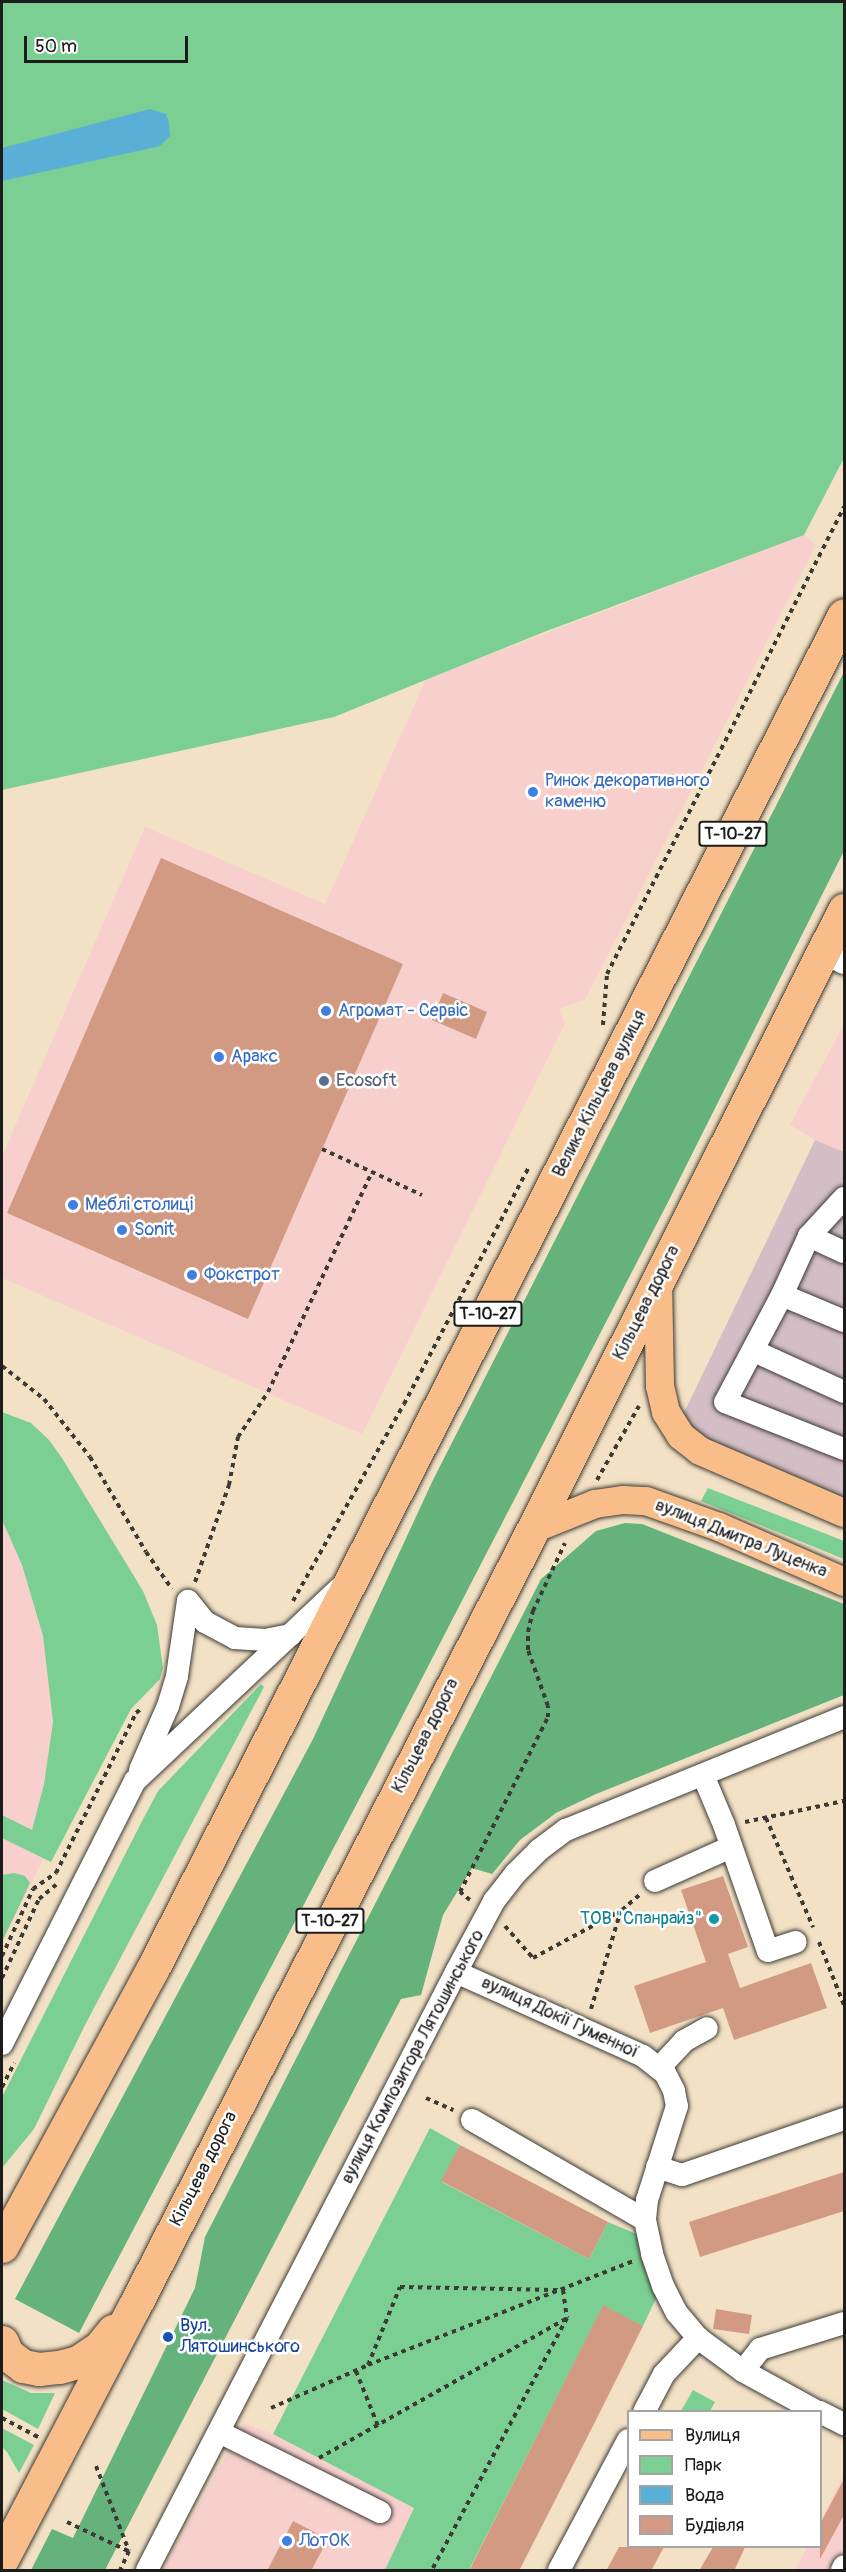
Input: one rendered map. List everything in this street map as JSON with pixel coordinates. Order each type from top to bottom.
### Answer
[{"type":"highway","name":"Велика Кільцева вулиця","points":[[355,1573],[844,615]]},
{"type":"highway","name":"Кільцева дорога","points":[[2,2559],[134,2307],[658,1282],[834,958],[844,910]]},
{"type":"highway","name":"Т-10-27","points":[[6,2237],[152,1970],[355,1573]]},
{"type":"highway","points":[[2,2267],[6,2237]]},
{"type":"highway","points":[[2,2342],[7,2354],[23,2366],[39,2369],[78,2362],[100,2347],[134,2307]]},
{"type":"main road","points":[[658,1282],[660,1375],[666,1412],[681,1437],[700,1451],[844,1513]]},
{"type":"main road","name":"вулиця Дмитра Луценка","points":[[533,1529],[581,1510],[624,1500],[646,1501],[719,1527],[844,1581]]},
{"type":"street","points":[[844,1198],[809,1236],[754,1351],[725,1402],[844,1449]]},
{"type":"street","points":[[809,1236],[844,1252]]},
{"type":"street","points":[[782,1295],[844,1321]]},
{"type":"street","points":[[754,1351],[844,1392]]},
{"type":"street","points":[[135,1781],[355,1573]]},
{"type":"street","points":[[188,1601],[205,1622],[235,1638],[265,1640],[291,1635]]},
{"type":"street","points":[[2,2044],[135,1781],[168,1706],[177,1676],[188,1601]]},
{"type":"street","name":"вулиця Композитора Лятошинського","points":[[147,2571],[456,1972],[488,1913],[515,1874],[539,1850],[566,1830],[844,1717]]},
{"type":"street","points":[[703,1775],[724,1825],[768,1951],[805,1936]]},
{"type":"street","points":[[655,1881],[731,1847]]},
{"type":"street","name":"вулиця Докії Гуменної","points":[[456,1972],[643,2056],[665,2073],[677,2106],[647,2200],[645,2220],[652,2254],[677,2313],[698,2338],[743,2371],[816,2410]]},
{"type":"street","points":[[658,2068],[684,2041],[707,2028]]},
{"type":"street","points":[[472,2120],[645,2220]]},
{"type":"street","points":[[657,2167],[681,2175],[844,2120]]},
{"type":"street","points":[[743,2371],[760,2349],[844,2323]]},
{"type":"street","points":[[645,2410],[664,2374],[698,2338]]},
{"type":"street","name":"вулиця Докії Гуменної","points":[[822,2413],[844,2424]]},
{"type":"street","points":[[219,2432],[380,2512]]},
{"type":"street","points":[[559,2571],[627,2442]]},
{"type":"street","points":[[842,2571],[844,2566]]},
{"type":"path","points":[[603,1028],[608,974],[844,507]]},
{"type":"path","points":[[322,1149],[422,1194]]},
{"type":"path","points":[[289,1609],[404,1404],[531,1163]]},
{"type":"path","points":[[2,1366],[44,1399],[77,1440],[90,1457],[167,1584],[188,1601],[229,1485],[238,1437],[268,1392],[372,1172]]},
{"type":"path","points":[[655,1881],[622,1910],[533,1958],[512,1930],[460,1892],[548,1716],[548,1706],[528,1650],[528,1632],[533,1611],[581,1510],[635,1411],[660,1375]]},
{"type":"path","points":[[2,1956],[33,1889],[56,1873],[62,1864],[136,1713],[148,1702],[158,1701],[168,1706]]},
{"type":"path","points":[[724,1825],[844,1801]]},
{"type":"path","points":[[766,1818],[805,1936]]},
{"type":"path","points":[[585,2030],[622,1910]]},
{"type":"path","points":[[819,1941],[844,2005]]},
{"type":"path","points":[[426,2098],[472,2120]]},
{"type":"path","points":[[271,2408],[368,2365],[652,2254]]},
{"type":"path","points":[[368,2365],[400,2287],[563,2290]]},
{"type":"path","points":[[432,2571],[567,2318],[563,2290]]},
{"type":"path","points":[[297,2471],[567,2318]]},
{"type":"path","points":[[356,2370],[378,2426]]},
{"type":"path","points":[[2,2418],[40,2438]]},
{"type":"path","points":[[96,2466],[129,2552],[120,2571]]},
{"type":"path","points":[[67,2522],[129,2552]]},
{"type":"shaded area","points":[[804,535],[816,545],[585,1000],[559,1009],[565,1024],[362,1434],[2,1278],[2,1156],[145,827],[325,904],[426,679]]},
{"type":"shaded area","points":[[844,1024],[844,1152],[815,1140],[790,1125]]},
{"type":"shaded area","points":[[815,1140],[844,1152],[844,1498],[694,1436],[683,1415]]},
{"type":"shaded area","points":[[2,1520],[22,1565],[43,1636],[53,1722],[44,1784],[32,1830],[53,1840],[2,1942]]},
{"type":"shaded area","points":[[244,2423],[273,2434],[414,2508],[385,2570],[162,2570]]},
{"type":"shaded area","points":[[844,2473],[844,2570],[795,2570],[806,2548],[822,2548],[822,2518]]},
{"type":"green space","points":[[2,2],[844,2],[844,458],[804,535],[544,632],[334,717],[2,790]]},
{"type":"green space","points":[[844,672],[844,851],[667,1204],[374,1771],[79,2333],[15,2299],[313,1739],[433,1480]]},
{"type":"green space","points":[[2,1412],[31,1423],[49,1440],[62,1458],[143,1591],[157,1625],[163,1668],[160,1679],[131,1709],[51,1862],[2,1838],[2,1815],[32,1830],[44,1784],[53,1722],[43,1636],[22,1565],[2,1520]]},
{"type":"green space","points":[[708,1488],[844,1541],[844,1559],[701,1501]]},
{"type":"green space","points":[[625,1523],[642,1524],[844,1604],[844,1695],[596,1794],[556,1813],[520,1840],[492,1874],[472,1868],[443,1915],[421,1995],[401,1999],[105,2570],[31,2570],[52,2529],[73,2538],[195,2288],[205,2237],[541,1579],[596,1531]]},
{"type":"green space","points":[[261,1684],[264,1687],[85,2025],[34,2129],[2,2168],[2,2097],[158,1791]]},
{"type":"green space","points":[[14,1873],[25,1876],[30,1883],[2,1942],[2,1875]]},
{"type":"green space","points":[[430,2128],[460,2145],[442,2182],[589,2259],[608,2222],[639,2235],[659,2292],[643,2326],[603,2306],[469,2570],[385,2570],[414,2508],[273,2434]]},
{"type":"green space","points":[[2,2380],[31,2393],[55,2393],[38,2429],[2,2409]]},
{"type":"green space","points":[[693,2390],[715,2402],[711,2410],[682,2410]]},
{"type":"green space","points":[[2,2428],[34,2445],[19,2473],[2,2447]]},
{"type":"water","points":[[150,109],[166,114],[169,123],[170,136],[160,146],[2,181],[2,148]]},
{"type":"building","name":"Аракс","points":[[161,858],[403,964],[248,1319],[7,1213]]},
{"type":"building","points":[[443,993],[487,1012],[476,1039],[432,1020]]},
{"type":"building","points":[[723,1876],[748,1947],[728,1954],[740,1988],[811,1963],[827,2008],[734,2040],[723,2008],[650,2033],[634,1986],[706,1962],[681,1890]]},
{"type":"building","points":[[460,2145],[608,2222],[589,2259],[441,2181]]},
{"type":"building","points":[[844,2172],[844,2211],[700,2257],[689,2222]]},
{"type":"building","points":[[603,2305],[643,2326],[595,2422],[519,2571],[469,2571]]},
{"type":"building","points":[[716,2309],[752,2315],[749,2334],[713,2329]]},
{"type":"building","points":[[844,2479],[844,2515],[820,2559],[822,2520]]},
{"type":"building","points":[[293,2521],[328,2539],[311,2571],[267,2571]]},
{"type":"building","points":[[619,2547],[663,2548],[651,2571],[606,2571]]},
{"type":"building","points":[[712,2548],[745,2548],[734,2571],[699,2571]]},
{"type":"place","name":"Ринок декоративного каменю","points":[[533,792]]},
{"type":"place","name":"Агромат - Сервіс","points":[[326,1011]]},
{"type":"place","name":"Аракс","points":[[219,1057]]},
{"type":"place","name":"Ecosoft","points":[[324,1081]]},
{"type":"place","name":"Меблі столиці","points":[[73,1205]]},
{"type":"place","name":"Sonit","points":[[122,1230]]},
{"type":"place","name":"Фокстрот","points":[[192,1275]]},
{"type":"place","name":"ТОВ \"Спанрайз\"","points":[[714,1919]]},
{"type":"place","name":"Вул. Лятошинського","points":[[168,2337]]},
{"type":"place","name":"ЛотОК","points":[[287,2541]]}]
